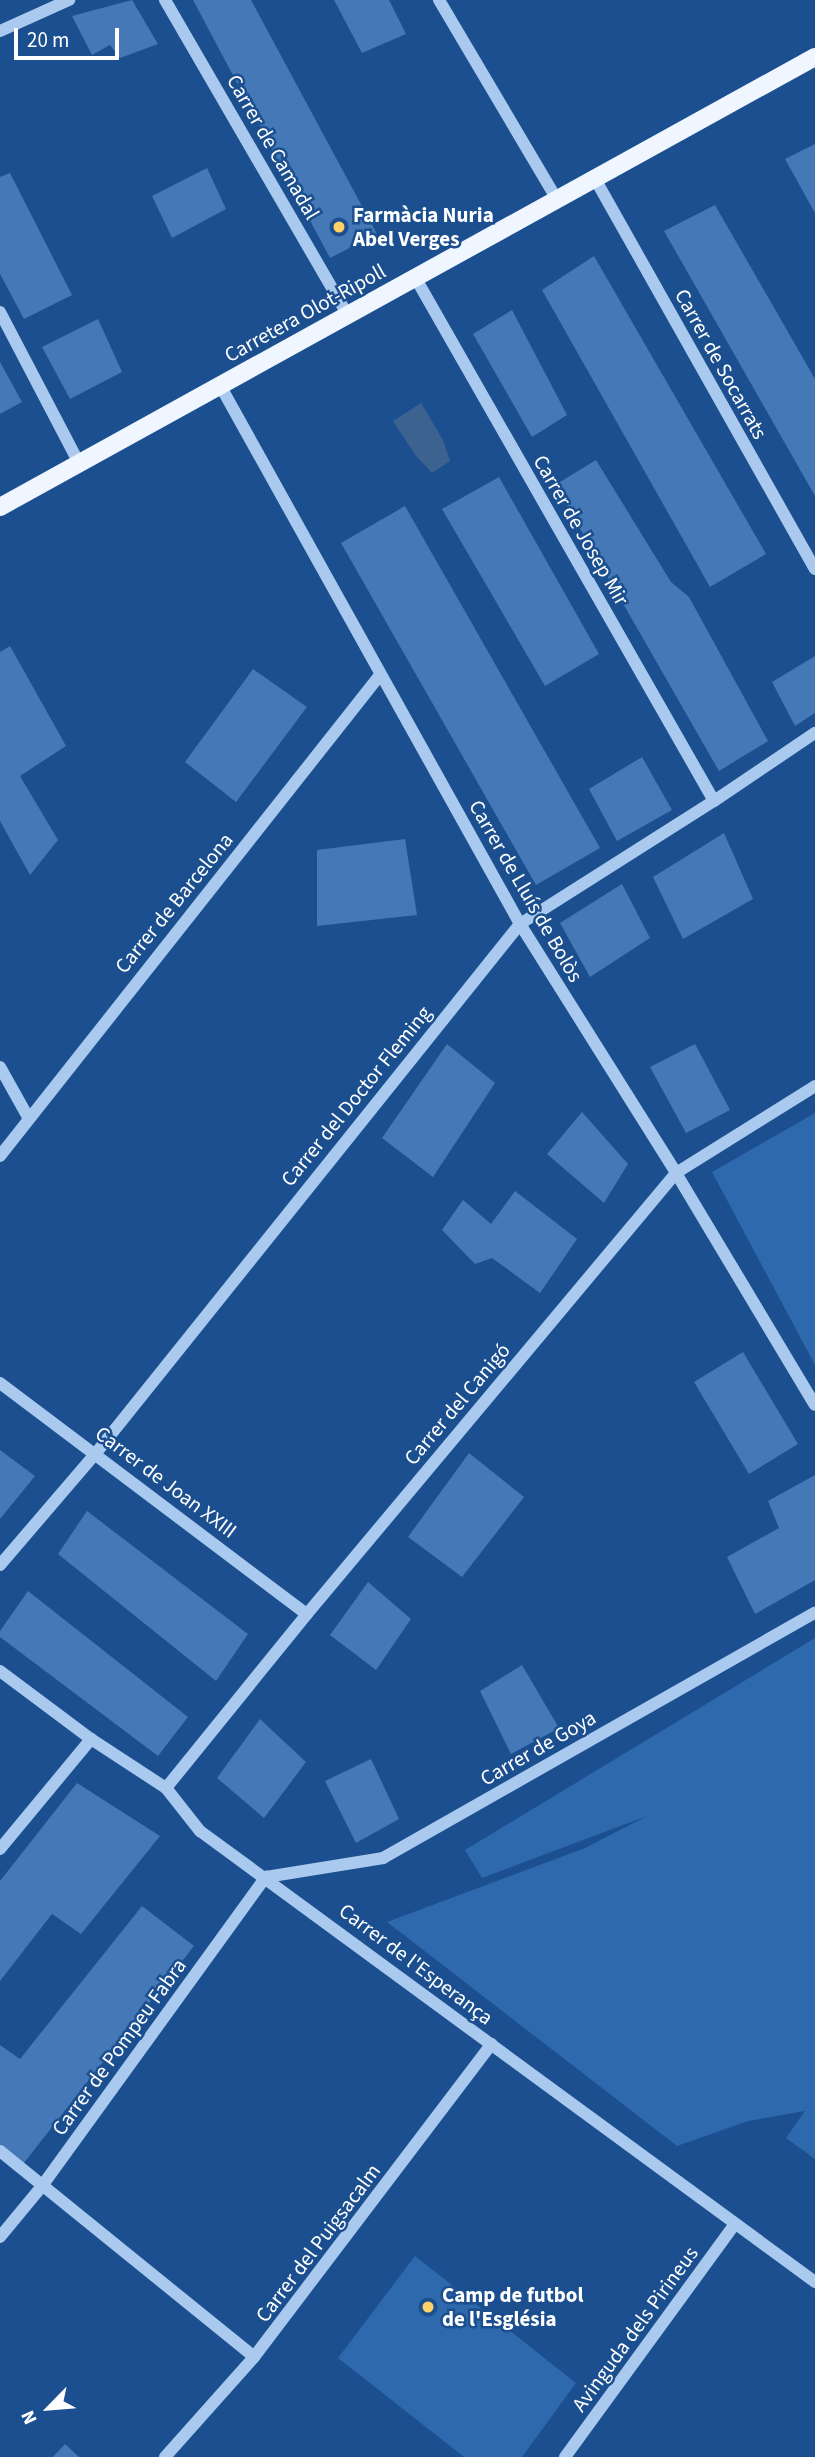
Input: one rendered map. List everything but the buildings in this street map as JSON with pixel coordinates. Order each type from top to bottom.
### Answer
[{"type":"main road","name":"Carretera Olot-Ripoll","points":[[0,507],[815,57]]},
{"type":"street","points":[[0,31],[69,0]]},
{"type":"street","name":"Carrer de Camadal","points":[[165,0],[347,314]]},
{"type":"street","points":[[439,0],[556,198]]},
{"type":"street","name":"Carrer de Socarrats","points":[[594,177],[815,569]]},
{"type":"street","name":"Carrer de Josep Mir","points":[[415,277],[714,801]]},
{"type":"street","points":[[0,312],[79,463]]},
{"type":"street","name":"Carrer de Lluís de Bolòs","points":[[221,387],[520,924],[676,1173],[815,1405]]},
{"type":"street","name":"Carrer de Barcelona","points":[[0,1156],[28,1117],[380,675]]},
{"type":"street","name":"Carrer del Doctor Fleming","points":[[0,1565],[96,1453],[520,924],[714,801],[815,733]]},
{"type":"street","points":[[0,1067],[28,1117]]},
{"type":"street","name":"Carrer del Canigó","points":[[166,1788],[307,1614],[676,1173],[815,1086]]},
{"type":"street","name":"Carrer de Joan XXIII","points":[[0,1383],[307,1614]]},
{"type":"street","name":"Carrer de Goya","points":[[266,1877],[383,1858],[815,1613]]},
{"type":"street","name":"Carrer de l'Esperança","points":[[0,1671],[91,1739],[166,1788],[200,1831],[815,2282]]},
{"type":"street","points":[[0,1850],[91,1739]]},
{"type":"street","name":"Carrer de Pompeu Fabra","points":[[0,2238],[42,2186],[266,1877]]},
{"type":"street","name":"Carrer del Puigsacalm","points":[[165,2457],[254,2357],[492,2044]]},
{"type":"street","points":[[0,2151],[254,2357]]},
{"type":"street","name":"Avinguda dels Pirineus","points":[[565,2457],[735,2224]]},
{"type":"shaded area","points":[[421,403],[443,440],[450,461],[432,473],[416,456],[393,421]]},
{"type":"shaded area","points":[[815,1113],[815,1365],[712,1172]]},
{"type":"shaded area","points":[[815,1638],[815,2159],[786,2138],[805,2111],[748,2121],[677,2146],[387,1922],[585,1848],[647,1816],[482,1878],[465,1850]]},
{"type":"shaded area","name":"Camp de futbol de l'Església","points":[[415,2256],[576,2383],[522,2457],[464,2457],[338,2358]]},
{"type":"place","name":"Farmàcia Nuria Abel Verges","points":[[339,227]]},
{"type":"place","name":"Camp de futbol de l'Església","points":[[428,2307]]}]
